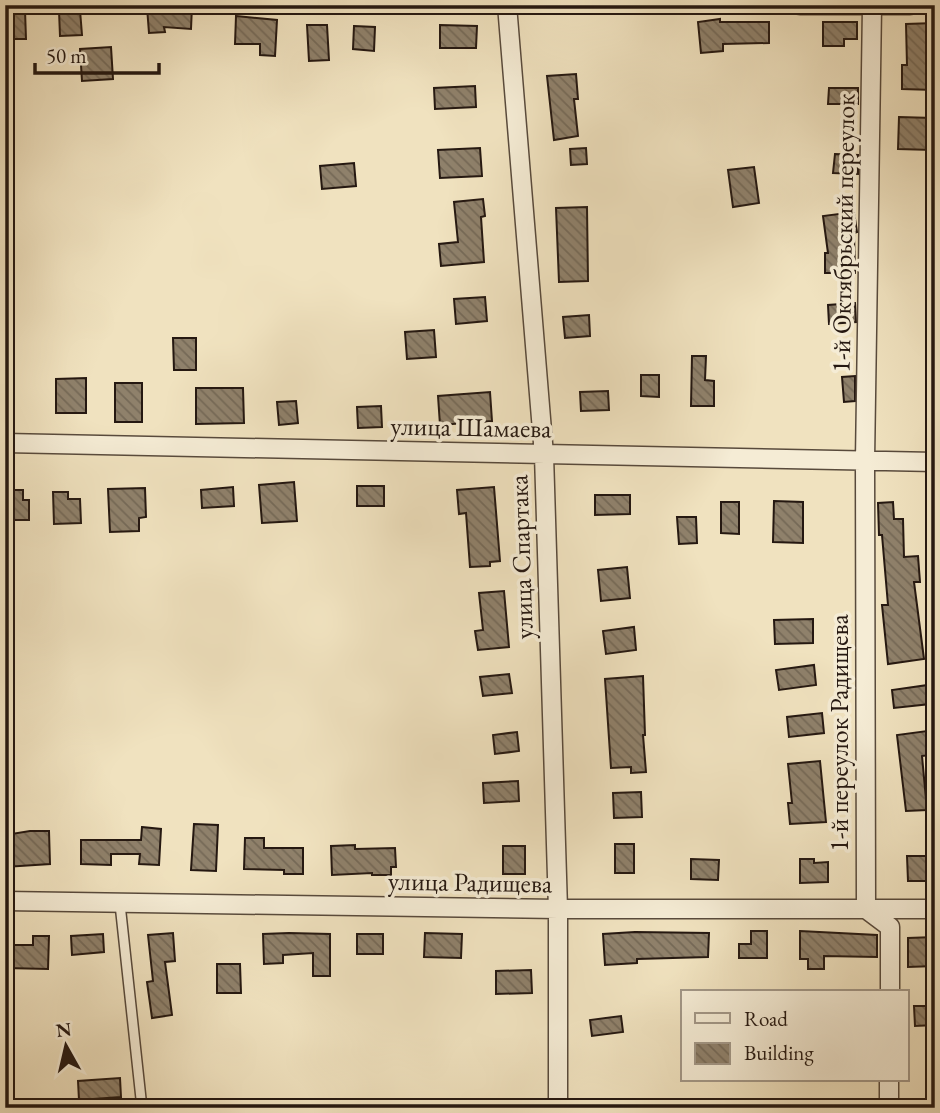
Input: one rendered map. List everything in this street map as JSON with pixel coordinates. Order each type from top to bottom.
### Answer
[{"type":"street","name":"улица Спартака","points":[[507,5],[544,455],[558,909],[558,1108]]},
{"type":"street","points":[[800,5],[910,5]]},
{"type":"street","name":"1-й Октябрьский переулок","points":[[865,460],[872,7]]},
{"type":"street","name":"улица Шамаева","points":[[5,443],[935,462]]},
{"type":"street","name":"1-й переулок Радищева","points":[[865,460],[866,909]]},
{"type":"street","name":"улица Радищева","points":[[5,901],[558,909],[935,909]]},
{"type":"street","points":[[866,909],[890,927],[890,990]]},
{"type":"street","points":[[888,1108],[889,1082]]},
{"type":"lane","points":[[120,904],[142,1108]]},
{"type":"building","points":[[192,6],[191,29],[164,27],[165,32],[149,33],[147,7]]},
{"type":"building","points":[[25,10],[26,39],[5,39],[5,11]]},
{"type":"building","points":[[80,10],[82,35],[60,36],[59,11]]},
{"type":"building","points":[[236,16],[277,20],[275,56],[260,55],[260,44],[235,44]]},
{"type":"building","points":[[720,19],[720,22],[769,22],[769,43],[723,44],[723,51],[701,53],[698,22]]},
{"type":"building","points":[[823,22],[857,22],[857,39],[844,39],[844,46],[823,46]]},
{"type":"building","points":[[935,23],[934,90],[902,89],[902,65],[907,65],[906,24]]},
{"type":"building","points":[[307,25],[327,25],[329,60],[309,61]]},
{"type":"building","points":[[440,25],[477,26],[476,48],[440,48]]},
{"type":"building","points":[[354,26],[375,27],[374,51],[353,49]]},
{"type":"building","points":[[111,47],[113,79],[82,81],[80,49]]},
{"type":"building","points":[[576,74],[578,99],[574,99],[578,136],[554,140],[547,76]]},
{"type":"building","points":[[475,86],[476,107],[435,109],[434,88]]},
{"type":"building","points":[[829,88],[858,88],[858,104],[828,104]]},
{"type":"building","points":[[899,117],[933,118],[932,150],[898,149]]},
{"type":"building","points":[[480,148],[482,176],[440,178],[438,150]]},
{"type":"building","points":[[586,148],[587,164],[571,165],[570,149]]},
{"type":"building","points":[[835,154],[858,155],[858,174],[833,173]]},
{"type":"building","points":[[354,163],[356,186],[322,189],[320,166]]},
{"type":"building","points":[[754,167],[759,203],[733,207],[728,170]]},
{"type":"building","points":[[483,199],[485,216],[481,217],[484,262],[441,266],[439,244],[458,242],[454,202]]},
{"type":"building","points":[[587,207],[588,281],[559,282],[556,208]]},
{"type":"building","points":[[854,212],[857,232],[854,233],[855,273],[825,273],[825,253],[828,253],[823,216]]},
{"type":"building","points":[[485,297],[487,321],[456,324],[454,299]]},
{"type":"building","points":[[855,303],[856,322],[829,324],[828,305]]},
{"type":"building","points":[[589,315],[590,336],[565,338],[563,317]]},
{"type":"building","points":[[434,330],[436,357],[407,359],[405,332]]},
{"type":"building","points":[[173,338],[196,338],[196,370],[174,370]]},
{"type":"building","points":[[692,356],[706,356],[705,380],[714,381],[714,406],[691,406]]},
{"type":"building","points":[[641,375],[659,375],[659,397],[641,396]]},
{"type":"building","points":[[855,376],[855,401],[844,402],[842,377]]},
{"type":"building","points":[[86,378],[86,413],[56,413],[56,379]]},
{"type":"building","points":[[115,383],[142,383],[142,422],[115,422]]},
{"type":"building","points":[[196,388],[243,388],[244,423],[196,424]]},
{"type":"building","points":[[608,391],[609,410],[581,411],[580,392]]},
{"type":"building","points":[[490,392],[492,421],[440,425],[438,396]]},
{"type":"building","points":[[296,401],[298,423],[279,425],[277,402]]},
{"type":"building","points":[[381,406],[382,427],[358,428],[357,407]]},
{"type":"building","points":[[294,482],[297,521],[262,523],[259,485]]},
{"type":"building","points":[[357,486],[384,486],[384,506],[357,506]]},
{"type":"building","points":[[233,487],[234,506],[202,508],[201,490]]},
{"type":"building","points":[[494,487],[500,561],[490,562],[490,566],[470,567],[466,513],[459,514],[457,490]]},
{"type":"building","points":[[145,488],[146,517],[139,518],[139,531],[110,532],[108,489]]},
{"type":"building","points":[[5,490],[23,490],[23,500],[29,500],[29,520],[5,520]]},
{"type":"building","points":[[53,492],[68,492],[68,499],[80,499],[81,523],[54,524]]},
{"type":"building","points":[[595,495],[630,495],[630,514],[595,515]]},
{"type":"building","points":[[774,501],[803,502],[803,543],[773,542]]},
{"type":"building","points":[[721,502],[739,502],[739,534],[721,533]]},
{"type":"building","points":[[893,502],[894,519],[903,519],[904,557],[918,556],[920,582],[914,582],[924,659],[888,664],[882,605],[888,605],[882,535],[879,535],[878,503]]},
{"type":"building","points":[[677,517],[696,517],[697,543],[679,544]]},
{"type":"building","points":[[627,567],[630,598],[601,601],[598,570]]},
{"type":"building","points":[[504,591],[509,647],[478,650],[475,631],[483,630],[479,593]]},
{"type":"building","points":[[813,619],[813,643],[775,644],[774,620]]},
{"type":"building","points":[[634,627],[636,650],[606,654],[603,631]]},
{"type":"building","points":[[814,665],[816,685],[779,690],[776,670]]},
{"type":"building","points":[[509,674],[512,693],[483,696],[480,677]]},
{"type":"building","points":[[643,676],[646,772],[631,773],[631,767],[611,768],[605,679]]},
{"type":"building","points":[[928,685],[930,704],[894,708],[892,690]]},
{"type":"building","points":[[822,713],[824,733],[789,737],[787,717]]},
{"type":"building","points":[[927,731],[930,755],[922,756],[927,810],[906,811],[897,735]]},
{"type":"building","points":[[517,732],[519,751],[495,754],[493,735]]},
{"type":"building","points":[[820,761],[826,822],[790,824],[788,803],[792,803],[788,764]]},
{"type":"building","points":[[518,781],[519,801],[484,803],[483,783]]},
{"type":"building","points":[[641,792],[642,817],[614,818],[613,793]]},
{"type":"building","points":[[194,824],[218,825],[216,871],[191,870]]},
{"type":"building","points":[[142,827],[161,829],[159,865],[139,864],[140,854],[111,854],[111,865],[81,864],[81,840],[141,840]]},
{"type":"building","points":[[49,831],[50,864],[5,867],[5,835]]},
{"type":"building","points":[[245,838],[264,838],[264,848],[303,848],[303,874],[284,874],[284,870],[244,869]]},
{"type":"building","points":[[615,844],[634,844],[634,873],[615,873]]},
{"type":"building","points":[[355,845],[355,849],[395,848],[396,867],[391,867],[391,875],[332,875],[331,846]]},
{"type":"building","points":[[503,846],[525,846],[525,874],[503,874]]},
{"type":"building","points":[[907,856],[926,856],[926,881],[908,881]]},
{"type":"building","points":[[691,859],[719,860],[718,880],[691,879]]},
{"type":"building","points":[[800,859],[814,859],[814,863],[828,862],[828,882],[800,883]]},
{"type":"building","points":[[751,931],[767,931],[767,958],[739,958],[739,944],[751,944]]},
{"type":"building","points":[[800,931],[877,935],[877,957],[824,956],[824,969],[808,969],[808,959],[800,959]]},
{"type":"building","points":[[173,933],[175,961],[165,962],[172,1015],[152,1018],[147,982],[153,981],[148,935]]},
{"type":"building","points":[[425,933],[462,934],[461,958],[424,957]]},
{"type":"building","points":[[709,933],[708,957],[637,959],[637,963],[605,965],[603,934]]},
{"type":"building","points":[[103,934],[104,952],[72,955],[71,936]]},
{"type":"building","points":[[263,934],[330,934],[330,976],[313,976],[313,953],[283,955],[283,963],[264,964]]},
{"type":"building","points":[[357,934],[383,934],[383,954],[357,954]]},
{"type":"building","points":[[33,936],[49,936],[48,969],[5,968],[5,945],[33,945]]},
{"type":"building","points":[[935,937],[935,966],[908,967],[908,938]]},
{"type":"building","points":[[217,964],[240,964],[241,993],[217,993]]},
{"type":"building","points":[[531,970],[532,993],[496,994],[496,971]]},
{"type":"building","points":[[914,1006],[935,1006],[935,1025],[915,1026]]},
{"type":"building","points":[[621,1016],[623,1032],[592,1036],[590,1020]]},
{"type":"building","points":[[120,1078],[121,1097],[79,1100],[78,1081]]}]
